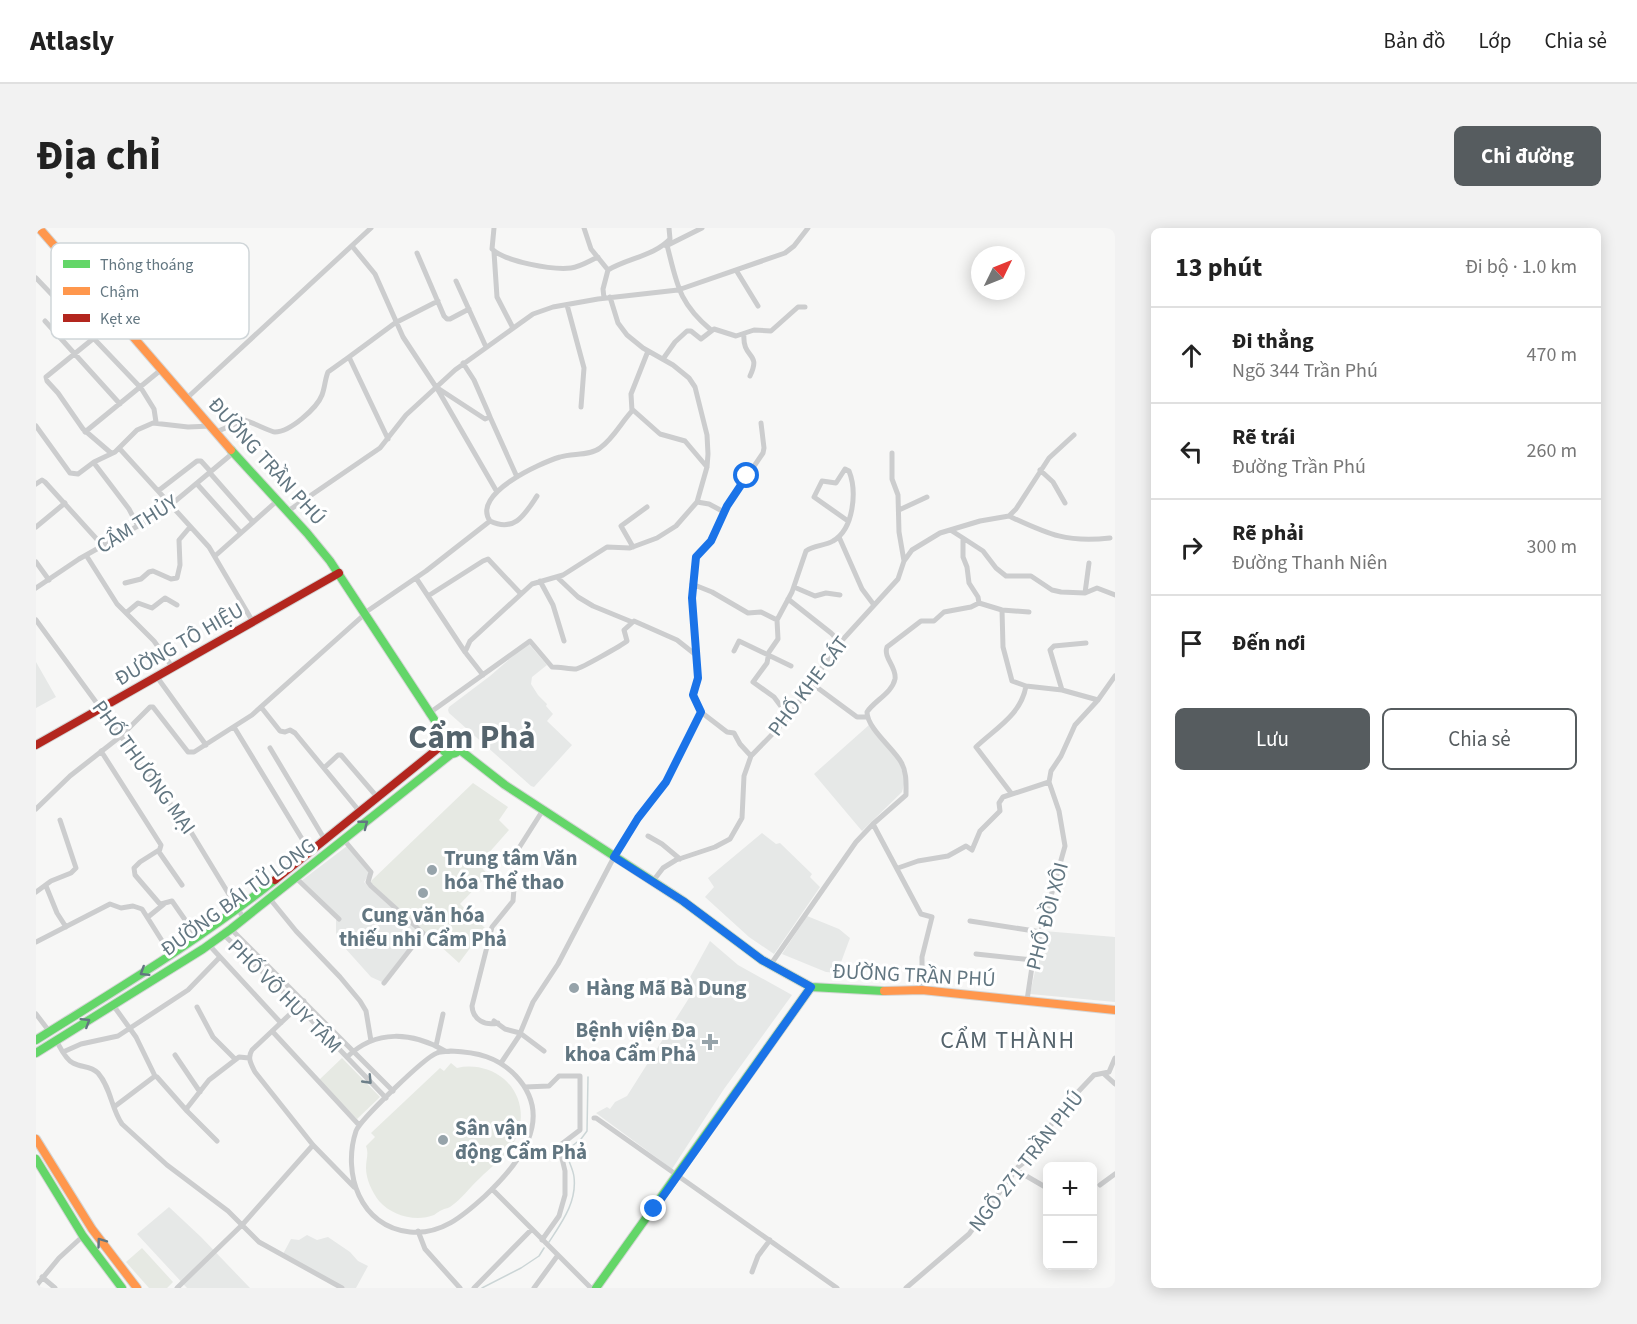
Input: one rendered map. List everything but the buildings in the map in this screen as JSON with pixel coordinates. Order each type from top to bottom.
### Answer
[{"type":"main road","name":"ĐƯỜNG TRẦN PHÚ","points":[[39,228],[52,243]]},
{"type":"main road","name":"ĐƯỜNG TRẦN PHÚ","points":[[136,339],[233,453],[288,511],[339,573],[428,714],[445,736]]},
{"type":"main road","name":"ĐƯỜNG TÔ HIỆU","points":[[36,746],[339,573]]},
{"type":"main road","points":[[453,734],[459,738],[460,750],[450,755],[444,753],[441,746],[445,736],[453,734]]},
{"type":"main road","name":"ĐƯỜNG BÁI TỬ LONG","points":[[36,1040],[239,909],[441,746]]},
{"type":"main road","name":"ĐƯỜNG TRẦN PHÚ","points":[[460,750],[543,810],[653,881],[762,960],[811,987],[870,992],[922,990],[1115,1010]]},
{"type":"main road","name":"ĐƯỜNG BÁI TỬ LONG","points":[[36,1053],[209,945],[450,755]]},
{"type":"main road","points":[[378,798],[386,807]]},
{"type":"main road","points":[[303,858],[311,866]]},
{"type":"main road","points":[[223,920],[231,929]]},
{"type":"main road","points":[[215,925],[223,934]]},
{"type":"main road","points":[[596,1288],[811,987]]},
{"type":"main road","points":[[49,1031],[56,1040]]},
{"type":"main road","points":[[36,1140],[70,1197],[137,1288]]},
{"type":"main road","points":[[36,1159],[83,1236],[122,1288]]},
{"type":"main road","points":[[109,1272],[118,1265]]},
{"type":"street","points":[[187,398],[371,228]]},
{"type":"street","points":[[494,228],[493,248],[497,297],[513,328]]},
{"type":"street","points":[[584,228],[591,249],[608,270]]},
{"type":"street","points":[[658,248],[670,239],[669,228]]},
{"type":"street","points":[[465,652],[470,641],[532,584],[558,578],[604,548],[633,546],[669,532],[697,502],[707,467],[707,435],[695,387],[689,378],[627,335],[618,323],[603,289],[608,270],[628,259],[667,245],[702,228]]},
{"type":"street","points":[[288,511],[360,464],[380,448],[406,415],[463,363],[544,309],[607,297],[678,290],[785,253],[794,246],[808,228]]},
{"type":"street","points":[[667,245],[678,290],[689,307],[711,330],[736,336],[754,330],[771,331],[798,307],[806,307]]},
{"type":"street","points":[[352,246],[375,274],[396,322],[497,492]]},
{"type":"street","points":[[493,248],[516,260],[560,268],[576,267],[598,257]]},
{"type":"street","points":[[417,253],[447,319],[469,309]]},
{"type":"street","points":[[736,270],[758,306]]},
{"type":"street","points":[[36,278],[51,294]]},
{"type":"street","points":[[456,281],[486,347]]},
{"type":"street","points":[[36,426],[70,473],[78,474],[119,448],[136,430],[156,422],[213,429],[244,420],[275,432],[298,422],[320,399],[328,372],[396,322],[438,301]]},
{"type":"street","points":[[567,305],[584,368],[581,407]]},
{"type":"street","points":[[45,321],[51,327]]},
{"type":"street","points":[[663,359],[675,342],[687,331],[691,331],[701,339],[711,330]]},
{"type":"street","points":[[744,334],[745,349],[755,360],[750,376]]},
{"type":"street","points":[[62,339],[120,404]]},
{"type":"street","points":[[92,339],[46,377],[85,432],[111,453]]},
{"type":"street","points":[[94,339],[141,388],[154,410],[156,422]]},
{"type":"street","points":[[537,496],[522,519],[505,525],[497,525],[490,521],[486,513],[487,507],[497,492],[536,466],[562,456],[600,448],[632,411],[631,394],[648,351]]},
{"type":"street","points":[[349,357],[388,439]]},
{"type":"street","points":[[463,363],[474,380],[517,477]]},
{"type":"street","points":[[85,432],[162,369]]},
{"type":"street","points":[[436,387],[485,419],[490,417]]},
{"type":"street","points":[[632,411],[635,410],[660,434],[685,441],[707,467]]},
{"type":"street","points":[[751,756],[734,733],[728,732],[701,712],[693,695],[698,678],[692,584],[696,557],[711,541],[724,512],[763,453],[761,423]]},
{"type":"street","points":[[1009,516],[1049,458],[1074,435]]},
{"type":"street","points":[[119,448],[215,556],[253,622]]},
{"type":"street","name":"CẨM THỦY","points":[[36,588],[86,555],[161,513],[233,453]]},
{"type":"street","points":[[892,453],[892,478],[898,495],[903,561]]},
{"type":"street","points":[[158,491],[196,461],[201,461],[253,522]]},
{"type":"street","points":[[94,463],[119,494],[138,526]]},
{"type":"street","points":[[789,717],[774,697],[753,682],[767,663],[778,639],[777,620],[794,587],[808,549],[833,542],[844,531],[848,520],[854,489],[851,474],[848,469],[845,469],[836,483],[822,481],[814,497],[848,520]]},
{"type":"street","points":[[1040,470],[1053,482],[1065,503]]},
{"type":"street","points":[[36,484],[42,480],[45,482],[103,546]]},
{"type":"street","points":[[197,484],[241,533]]},
{"type":"street","points":[[899,510],[927,497]]},
{"type":"street","points":[[215,556],[278,500]]},
{"type":"street","points":[[697,502],[709,504],[724,512]]},
{"type":"street","points":[[36,527],[65,503]]},
{"type":"street","points":[[633,546],[621,526],[647,507]]},
{"type":"street","points":[[901,545],[912,550],[931,538],[980,521],[1009,516],[1040,530],[1072,540],[1110,538]]},
{"type":"street","points":[[36,808],[121,736],[151,706],[188,752],[194,753],[261,707],[366,613],[490,521]]},
{"type":"street","points":[[125,583],[141,579],[153,571],[171,579],[177,578],[180,565],[179,540],[190,527]]},
{"type":"street","points":[[952,531],[983,551],[1003,574],[1030,576],[1052,590],[1061,592],[1085,592],[1096,588],[1115,595]]},
{"type":"street","points":[[839,537],[862,589],[874,605]]},
{"type":"street","points":[[963,538],[963,557],[969,583],[979,603]]},
{"type":"street","name":"PHỐ KHE CÁT","points":[[653,881],[663,868],[676,860],[725,842],[737,829],[742,818],[744,776],[751,756],[789,717],[836,647],[898,579],[903,561],[912,550]]},
{"type":"street","points":[[86,555],[117,604],[154,641],[173,668]]},
{"type":"street","points":[[428,596],[488,559],[521,594]]},
{"type":"street","points":[[36,562],[49,580]]},
{"type":"street","points":[[1085,592],[1089,563]]},
{"type":"street","points":[[416,578],[483,675]]},
{"type":"street","points":[[558,578],[578,597],[593,606],[677,640],[696,655]]},
{"type":"street","points":[[540,581],[553,605],[564,641]]},
{"type":"street","points":[[692,584],[712,592],[748,613],[761,612],[777,620]]},
{"type":"street","points":[[794,587],[815,596],[826,593],[840,595]]},
{"type":"street","points":[[126,613],[138,603],[152,608],[165,598],[177,605]]},
{"type":"street","points":[[788,599],[831,633],[834,636],[836,647]]},
{"type":"street","points":[[771,964],[838,866],[873,824],[906,795],[905,770],[901,761],[867,717],[867,712],[884,696],[895,679],[886,655],[887,647],[921,621],[934,621],[944,612],[971,607],[979,603],[1002,610],[1029,612]]},
{"type":"street","points":[[1002,610],[1003,647],[1010,678],[1016,684],[1062,690],[1098,700]]},
{"type":"street","name":"PHỐ THƯƠNG MẠI","points":[[36,620],[191,831],[244,919]]},
{"type":"street","points":[[428,714],[529,641],[552,667],[576,669],[587,666],[600,655],[625,642],[624,630],[632,622]]},
{"type":"street","points":[[734,651],[739,641],[791,666]]},
{"type":"street","points":[[1062,690],[1050,650],[1054,646],[1086,643]]},
{"type":"street","points":[[157,676],[206,745]]},
{"type":"street","points":[[898,868],[918,861],[948,856],[966,846],[972,850],[980,831],[999,811],[1000,800],[1003,796],[1049,782],[1051,771],[1061,756],[1075,725],[1098,700],[1115,676]]},
{"type":"street","points":[[811,683],[857,717],[867,717]]},
{"type":"street","points":[[1011,794],[976,747],[1010,718],[1024,698],[1026,686]]},
{"type":"street","points":[[261,707],[280,731],[290,730],[295,733],[360,812]]},
{"type":"street","points":[[501,1063],[520,1033],[533,1002],[558,964],[614,857],[638,818],[666,782],[701,712]]},
{"type":"street","points":[[234,727],[310,852]]},
{"type":"street","points":[[270,748],[325,840]]},
{"type":"street","points":[[101,751],[161,845],[159,850],[140,862],[134,872],[154,899],[164,904]]},
{"type":"street","points":[[324,768],[338,755],[341,755],[378,798]]},
{"type":"street","name":"PHỐ ĐỒI XÔI","points":[[1027,1000],[1033,960],[1065,846],[1059,811],[1049,782]]},
{"type":"street","points":[[543,810],[517,851],[513,901],[492,927],[472,1006],[475,1016],[481,1021],[491,1025],[496,1022],[505,1029],[520,1033],[544,1051]]},
{"type":"street","points":[[36,892],[76,868],[60,820]]},
{"type":"street","points":[[873,824],[921,914],[932,917],[922,957],[922,990]]},
{"type":"street","points":[[648,836],[680,859]]},
{"type":"street","points":[[344,840],[371,872],[368,882],[371,886],[423,933],[384,983]]},
{"type":"street","points":[[159,850],[182,885]]},
{"type":"street","points":[[296,878],[339,919]]},
{"type":"street","points":[[46,886],[57,913],[66,927]]},
{"type":"street","points":[[270,899],[360,1001],[366,1011],[371,1041]]},
{"type":"street","points":[[148,917],[168,901],[172,902],[197,937]]},
{"type":"street","points":[[36,942],[110,904],[121,908],[133,906],[139,907],[148,917],[171,955]]},
{"type":"street","points":[[970,921],[1041,932]]},
{"type":"street","name":"PHỐ VÕ HUY TÂM","points":[[231,929],[393,1091]]},
{"type":"street","name":"PHỐ VÕ HUY TÂM","points":[[223,934],[298,1006],[386,1098]]},
{"type":"street","points":[[209,945],[281,1023]]},
{"type":"street","points":[[975,954],[1033,960]]},
{"type":"street","points":[[63,1052],[81,1044],[117,1036],[188,990],[220,957]]},
{"type":"street","points":[[304,1001],[252,1050],[249,1058],[255,1072],[313,1145],[356,1189]]},
{"type":"street","points":[[112,1005],[130,1028],[155,1076],[217,1142]]},
{"type":"street","points":[[196,1007],[213,1037],[236,1059]]},
{"type":"street","points":[[36,1014],[49,1031]]},
{"type":"street","points":[[436,1046],[443,1014]]},
{"type":"street","points":[[272,1031],[358,1125]]},
{"type":"street","name":"PHỐ VÕ HUY TÂM","points":[[347,1057],[353,1051],[379,1038],[422,1039],[446,1052]]},
{"type":"street","points":[[56,1040],[73,1063],[93,1068],[100,1075],[107,1086],[122,1124],[167,1165],[243,1224],[259,1242],[342,1288]]},
{"type":"street","name":"PHỐ VÕ HUY TÂM","points":[[472,1052],[495,1059],[525,1087],[533,1107],[533,1121],[522,1153],[512,1167],[463,1217],[446,1226],[408,1232],[386,1224],[370,1213],[360,1200],[351,1174],[351,1155],[358,1125],[386,1098],[421,1064],[437,1053],[472,1052]]},
{"type":"street","points":[[175,1054],[200,1092]]},
{"type":"street","points":[[187,1111],[209,1080],[236,1059],[242,1056],[249,1058]]},
{"type":"street","name":"NGÕ 271 TRẦN PHÚ","points":[[906,1288],[969,1234],[1016,1170],[1039,1151],[1040,1144],[1058,1113],[1094,1075],[1109,1072],[1115,1058]]},
{"type":"street","points":[[1104,1074],[1115,1084]]},
{"type":"street","points":[[114,1107],[155,1076]]},
{"type":"street","points":[[525,1087],[549,1086],[559,1076],[580,1076],[580,1130],[559,1146],[565,1171],[562,1208],[542,1239]]},
{"type":"street","points":[[594,1118],[837,1288]]},
{"type":"street","points":[[177,1288],[243,1224],[313,1145]]},
{"type":"street","points":[[1016,1170],[1043,1186]]},
{"type":"street","points":[[1100,1185],[1115,1174]]},
{"type":"street","points":[[492,1189],[591,1288]]},
{"type":"street","points":[[474,1288],[532,1229]]},
{"type":"street","points":[[418,1232],[425,1249],[460,1288]]},
{"type":"street","points":[[55,1288],[38,1280],[83,1236]]},
{"type":"street","points":[[752,1272],[758,1256],[770,1240]]},
{"type":"street","points":[[534,1288],[558,1255]]},
{"type":"shaded area","points":[[528,643],[547,665],[532,677],[531,684],[553,714],[547,721],[572,745],[534,787],[448,710]]},
{"type":"shaded area","points":[[36,662],[56,697],[36,708]]},
{"type":"shaded area","points":[[869,725],[899,762],[904,784],[902,792],[862,831],[814,774]]},
{"type":"shaded area","name":"Trung tâm Văn hóa Thể thao","points":[[473,783],[508,807],[499,820],[509,830],[479,864],[488,875],[460,904],[485,928],[459,963],[371,881]]},
{"type":"shaded area","points":[[762,833],[776,844],[780,843],[812,874],[810,877],[820,887],[774,954],[749,937],[705,897],[714,887],[708,878]]},
{"type":"shaded area","points":[[347,846],[368,872],[364,882],[420,934],[382,982],[371,977],[336,938],[336,914],[301,881]]},
{"type":"shaded area","points":[[807,916],[839,929],[850,938],[837,973],[826,972],[782,954]]},
{"type":"shaded area","points":[[1044,931],[1115,937],[1115,1002],[1030,994]]},
{"type":"shaded area","name":"Bệnh viện Đa khoa Cẩm Phả","points":[[710,941],[738,965],[792,995],[724,1089],[672,1169],[596,1113],[607,1107],[610,1109],[615,1102],[627,1096],[696,987],[688,981]]},
{"type":"shaded area","points":[[342,1058],[380,1097],[357,1119],[319,1080]]},
{"type":"shaded area","name":"Sân vận động Cẩm Phả","points":[[451,1063],[457,1068],[482,1068],[494,1072],[511,1086],[521,1113],[515,1141],[502,1157],[450,1207],[434,1215],[420,1218],[397,1214],[384,1206],[372,1190],[366,1172],[366,1146],[375,1137],[371,1133],[440,1068],[444,1071]]},
{"type":"shaded area","points":[[169,1207],[250,1288],[187,1288],[137,1234]]},
{"type":"shaded area","points":[[307,1235],[317,1240],[328,1237],[350,1252],[358,1261],[368,1266],[356,1288],[345,1288],[283,1254],[291,1239],[299,1240]]},
{"type":"shaded area","points":[[142,1248],[173,1282],[167,1288],[149,1288],[126,1262]]},
{"type":"waterway","points":[[549,1242],[568,1211],[573,1195],[574,1177],[567,1150],[587,1131],[588,1077]]},
{"type":"waterway","points":[[482,1288],[521,1268],[539,1256],[544,1248]]},
{"type":"traffic: fast","points":[[231,450],[330,561],[445,736]]},
{"type":"traffic: fast","points":[[447,734],[455,734],[461,740],[461,744],[461,748],[455,754],[447,754],[441,748],[441,740],[447,734]]},
{"type":"traffic: fast","points":[[460,750],[505,785],[683,901],[762,960],[811,987],[884,991]]},
{"type":"traffic: fast","points":[[36,1053],[203,949],[231,929],[450,755]]},
{"type":"traffic: fast","points":[[36,1040],[188,944],[275,880]]},
{"type":"traffic: fast","points":[[596,1288],[811,987]]},
{"type":"traffic: fast","points":[[36,1159],[83,1236],[122,1288]]},
{"type":"traffic: slow","points":[[39,228],[52,243]]},
{"type":"traffic: slow","points":[[135,339],[231,450]]},
{"type":"traffic: slow","points":[[884,991],[922,990],[1115,1010]]},
{"type":"traffic: slow","points":[[36,1139],[92,1229],[137,1288]]},
{"type":"traffic: jam","points":[[36,745],[339,573]]},
{"type":"traffic: jam","points":[[275,880],[441,746]]},
{"type":"place","name":"Trung tâm Văn hóa Thể thao","points":[[432,870]]},
{"type":"place","name":"Cung văn hóa thiếu nhi Cẩm Phả","points":[[423,893]]},
{"type":"place","name":"Hàng Mã Bà Dung","points":[[574,988]]},
{"type":"place","name":"Bệnh viện Đa khoa Cẩm Phả","points":[[710,1042]]},
{"type":"place","name":"Sân vận động Cẩm Phả","points":[[443,1140]]},
{"type":"district","name":"Cẩm Phả","points":[[472,736]]},
{"type":"district","name":"CẨM THÀNH","points":[[1008,1040]]},
{"type":"route","points":[[654,1209],[811,987],[762,960],[683,901],[614,857],[638,818],[666,782],[701,712],[693,699],[698,678],[692,598],[696,557],[711,541],[727,506],[747,476]]}]
